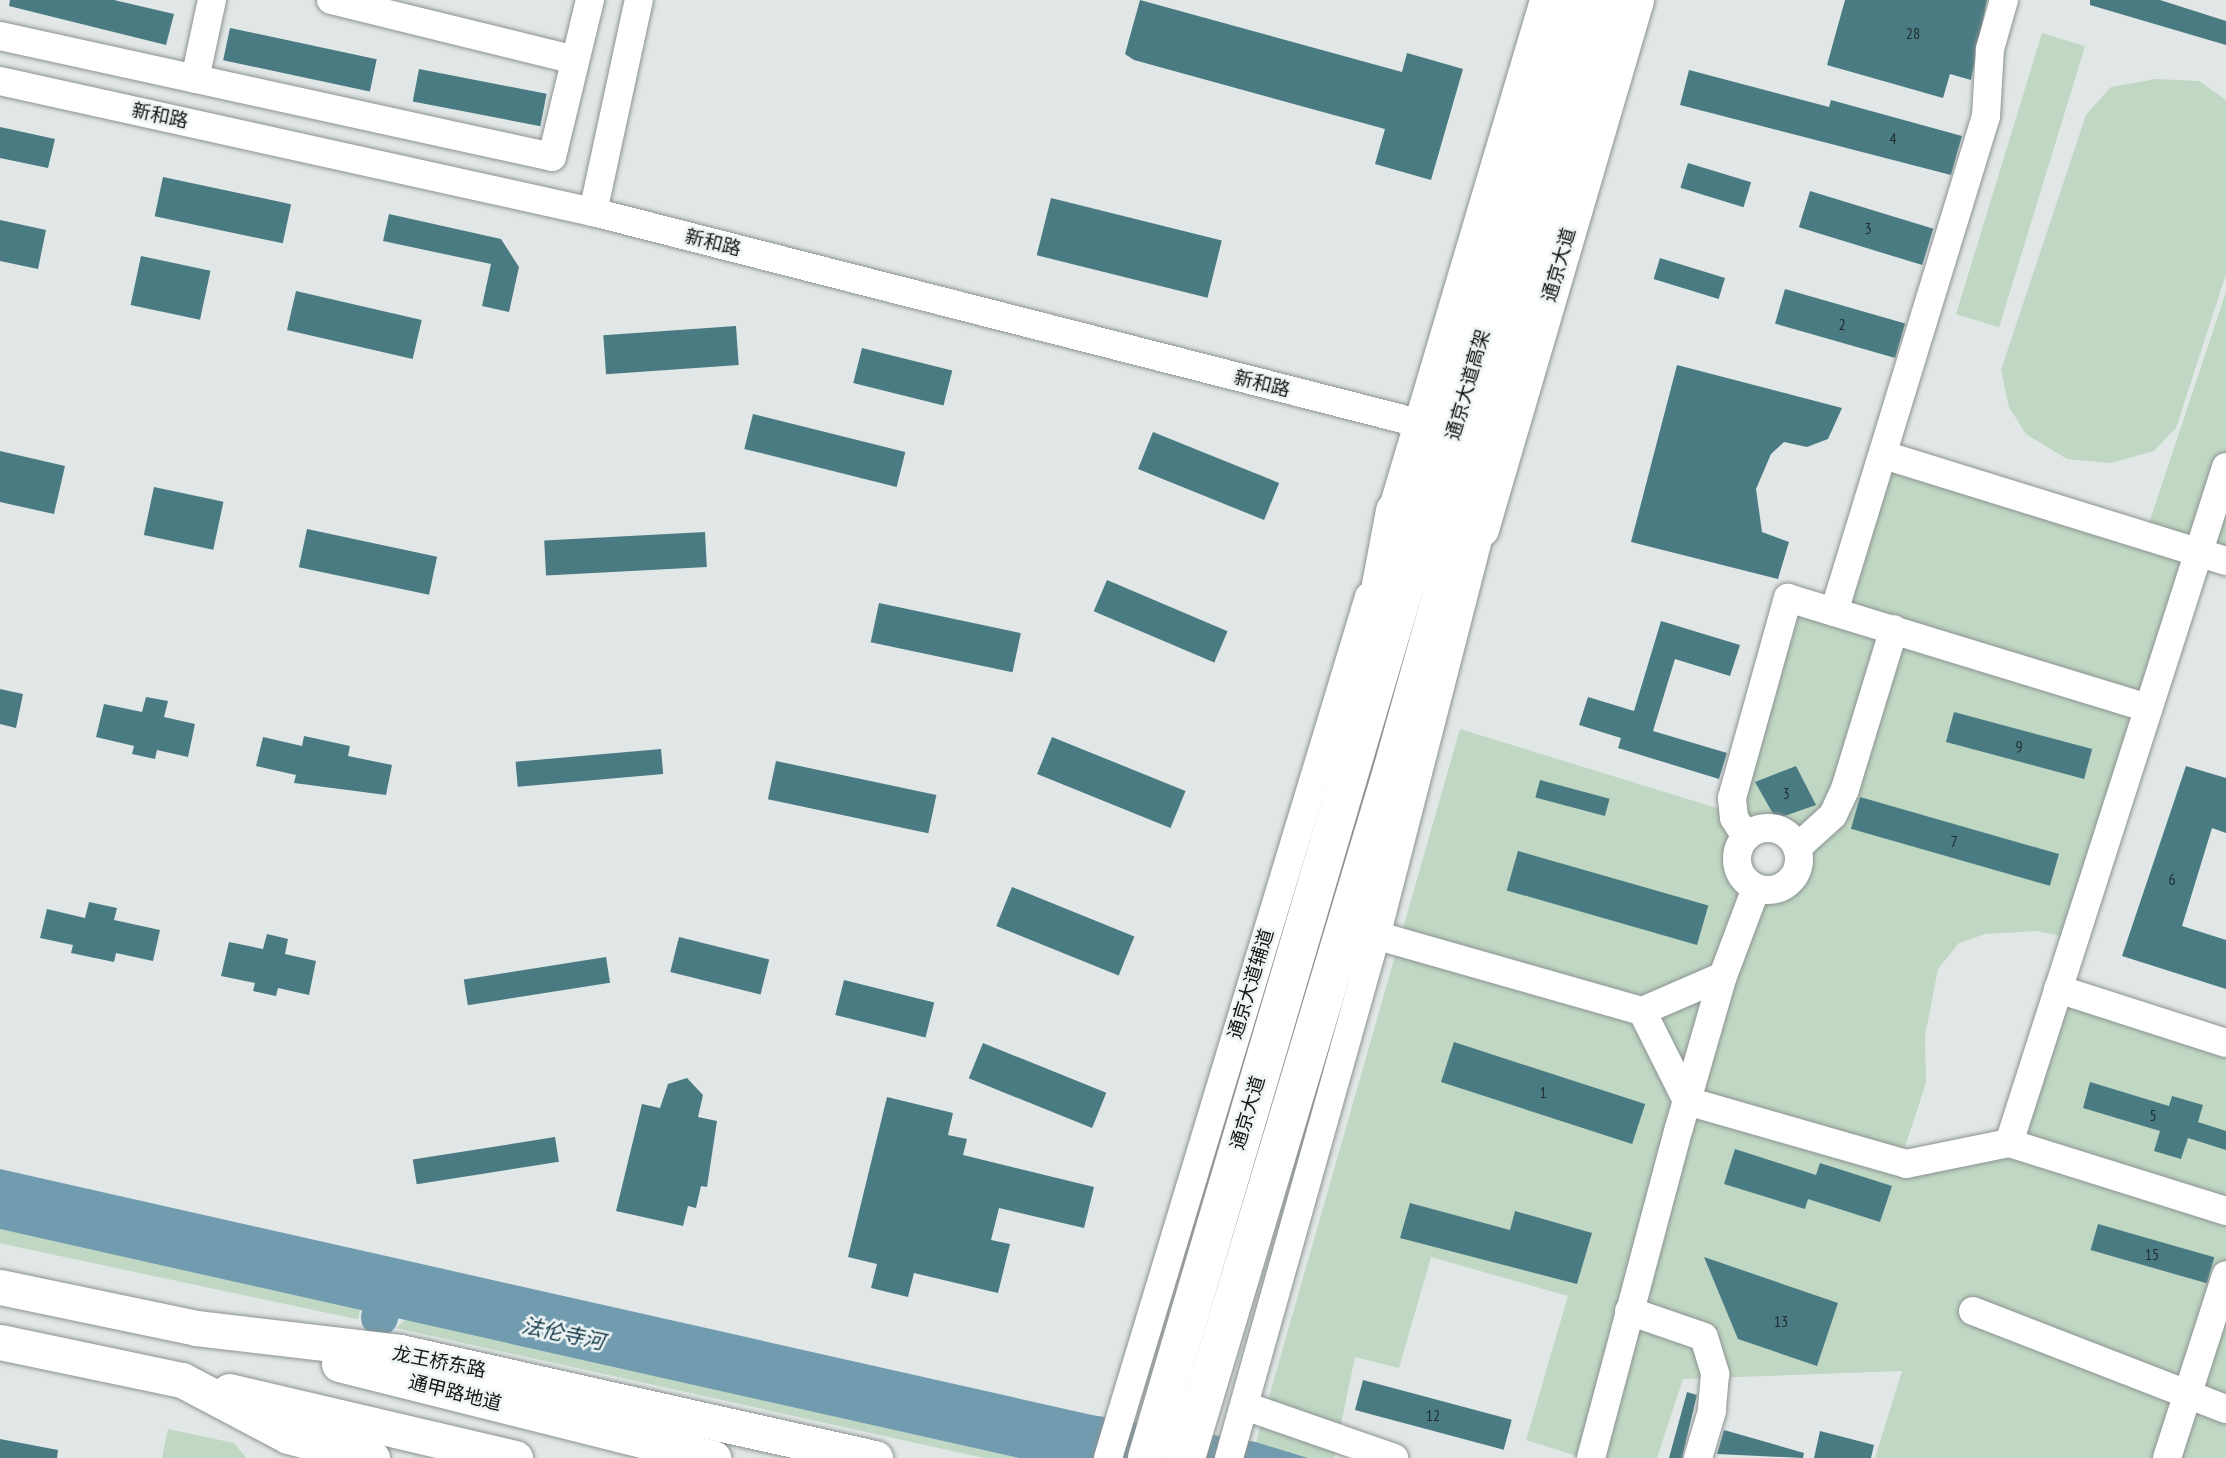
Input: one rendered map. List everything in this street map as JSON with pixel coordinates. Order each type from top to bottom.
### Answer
[{"type":"highway","name":"通京大道高架","points":[[1392,771],[1523,242],[1578,0]]},
{"type":"highway","name":"通京大道高架","points":[[1352,768],[1523,242],[1609,0]]},
{"type":"highway","points":[[1352,768],[1395,511]]},
{"type":"highway","points":[[1392,771],[1480,529]]},
{"type":"highway","name":"通京大道","points":[[1147,1458],[1144,1396],[1352,768]]},
{"type":"highway","name":"通京大道","points":[[1186,1458],[1392,771]]},
{"type":"main road","points":[[1395,511],[1547,0]]},
{"type":"main road","name":"通京大道","points":[[1480,529],[1636,0]]},
{"type":"main road","name":"龙王桥东路","points":[[0,1287],[197,1328],[400,1352],[875,1458]]},
{"type":"main road","name":"通甲路地道","points":[[197,1328],[713,1458]]},
{"type":"main road","points":[[0,1342],[182,1380],[515,1458]]},
{"type":"main road","points":[[182,1380],[285,1447],[372,1458]]},
{"type":"street","points":[[331,0],[575,60]]},
{"type":"street","points":[[0,36],[552,157],[590,0]]},
{"type":"street","points":[[593,212],[639,0]]},
{"type":"street","points":[[1835,612],[1986,116],[1990,49],[2004,0]]},
{"type":"street","points":[[195,79],[205,1]]},
{"type":"street","name":"新和路","points":[[0,81],[593,212],[1422,424]]},
{"type":"street","points":[[1884,455],[2226,561]]},
{"type":"street","points":[[2009,1143],[2145,707],[2226,467]]},
{"type":"street","name":"通京大道辅道","points":[[1108,1458],[1144,1396],[1395,511]]},
{"type":"street","points":[[1229,1458],[1375,935],[1480,529]]},
{"type":"street","points":[[1756,888],[1737,865],[1745,836],[1734,818],[1732,798],[1788,598],[2145,707]]},
{"type":"street","points":[[1756,888],[1786,885],[1798,868],[1798,847],[1833,815],[1894,629]]},
{"type":"street","points":[[1745,836],[1774,828],[1798,847]]},
{"type":"street","points":[[1591,1458],[1629,1311],[1723,976],[1756,888]]},
{"type":"street","points":[[1375,935],[1642,1011],[1723,976]]},
{"type":"street","points":[[2058,989],[2226,1043]]},
{"type":"street","points":[[1642,1011],[1687,1101],[1906,1164],[2009,1143],[2226,1211]]},
{"type":"street","points":[[2167,1458],[2185,1393],[2226,1275]]},
{"type":"street","points":[[1629,1311],[1704,1337],[1715,1374],[1712,1411],[1698,1458]]},
{"type":"street","points":[[1973,1311],[2226,1409]]},
{"type":"street","points":[[1242,1413],[1394,1458]]},
{"type":"green space","points":[[2042,33],[2085,46],[1999,327],[1956,314]]},
{"type":"green space","points":[[2156,79],[2199,81],[2226,100],[2226,274],[2176,428],[2154,451],[2111,463],[2067,459],[2026,434],[2009,407],[2001,370],[2086,115],[2111,87]]},
{"type":"green space","points":[[2226,292],[2226,551],[2199,552],[2074,939],[2037,931],[1985,934],[1959,943],[1938,969],[1925,1036],[1926,1083],[1900,1162],[2009,1143],[2058,989],[2226,1043],[2226,1458],[1875,1458],[1902,1371],[1683,1379],[1657,1458],[1583,1458],[1526,1440],[1568,1296],[1431,1257],[1399,1368],[1355,1357],[1334,1458],[1308,1458],[1256,1442],[1460,729],[1720,809],[1788,598],[1834,611],[1884,455],[2145,535]],"holes":[[[1764,828],[1784,831],[1800,858],[1786,885],[1766,891],[1741,875],[1737,855],[1739,845]]]},
{"type":"green space","points":[[0,1229],[361,1306],[358,1319],[0,1243]]},
{"type":"green space","points":[[406,1319],[1019,1458],[984,1458],[396,1328]]},
{"type":"green space","points":[[168,1429],[234,1443],[246,1458],[162,1458]]},
{"type":"water","name":"法伦寺河","points":[[0,1169],[1092,1415],[1256,1442],[1308,1458],[1019,1458],[0,1229]]},
{"type":"building","points":[[10,0],[114,0],[174,14],[166,45],[9,6]]},
{"type":"building","points":[[1140,0],[1402,72],[1407,53],[1463,69],[1431,180],[1375,164],[1385,129],[1134,60],[1125,54]]},
{"type":"building","points":[[1845,0],[1987,0],[1971,80],[1950,74],[1943,98],[1827,65]]},
{"type":"building","points":[[2090,0],[2160,0],[2226,21],[2226,45],[2090,5]]},
{"type":"building","points":[[230,28],[377,59],[370,91],[223,60]]},
{"type":"building","points":[[419,69],[547,94],[540,126],[413,101]]},
{"type":"building","points":[[1689,70],[1829,107],[1831,100],[1962,136],[1951,175],[1680,105]]},
{"type":"building","points":[[0,127],[55,139],[48,168],[0,158]]},
{"type":"building","points":[[1688,163],[1751,182],[1744,207],[1680,188]]},
{"type":"building","points":[[163,177],[291,204],[283,243],[155,216]]},
{"type":"building","points":[[1810,191],[1933,229],[1922,265],[1799,227]]},
{"type":"building","points":[[1051,198],[1222,241],[1207,298],[1037,255]]},
{"type":"building","points":[[389,214],[501,239],[519,267],[509,312],[482,306],[491,264],[383,241]]},
{"type":"building","points":[[0,220],[46,230],[38,269],[0,261]]},
{"type":"building","points":[[141,256],[210,271],[200,320],[131,305]]},
{"type":"building","points":[[1660,258],[1725,278],[1719,299],[1654,279]]},
{"type":"building","points":[[1785,289],[1905,323],[1895,358],[1775,324]]},
{"type":"building","points":[[296,291],[422,320],[413,359],[287,330]]},
{"type":"building","points":[[736,326],[739,365],[606,374],[603,335]]},
{"type":"building","points":[[862,348],[952,370],[944,405],[853,383]]},
{"type":"building","points":[[1677,365],[1842,408],[1828,439],[1807,447],[1784,442],[1771,454],[1756,489],[1762,532],[1789,542],[1778,579],[1631,542]]},
{"type":"building","points":[[753,414],[905,452],[897,487],[744,449]]},
{"type":"building","points":[[1153,432],[1279,483],[1264,520],[1138,469]]},
{"type":"building","points":[[0,451],[65,466],[54,514],[0,502]]},
{"type":"building","points":[[154,487],[223,502],[213,550],[144,535]]},
{"type":"building","points":[[307,529],[437,557],[429,595],[299,567]]},
{"type":"building","points":[[705,532],[707,567],[546,575],[544,540]]},
{"type":"building","points":[[1107,580],[1228,631],[1214,662],[1094,611]]},
{"type":"building","points":[[879,603],[1021,633],[1013,672],[871,642]]},
{"type":"building","points":[[1661,621],[1740,645],[1730,676],[1675,659],[1653,731],[1727,753],[1719,779],[1618,748],[1621,738],[1579,725],[1588,697],[1634,711]]},
{"type":"building","points":[[0,689],[23,694],[16,728],[0,724]]},
{"type":"building","points":[[146,697],[168,701],[164,717],[195,724],[188,757],[157,750],[155,759],[132,754],[134,746],[96,737],[104,704],[142,712]]},
{"type":"building","points":[[1954,712],[2092,749],[2084,779],[1946,742]]},
{"type":"building","points":[[304,736],[350,746],[348,756],[392,765],[386,795],[294,783],[296,775],[256,766],[263,737],[302,746]]},
{"type":"building","points":[[1052,737],[1186,791],[1171,828],[1037,774]]},
{"type":"building","points":[[661,749],[663,774],[518,787],[516,762]]},
{"type":"building","points":[[776,761],[936,795],[928,833],[768,799]]},
{"type":"building","points":[[1796,766],[1816,805],[1776,819],[1755,782]]},
{"type":"building","points":[[2186,766],[2226,778],[2226,833],[2212,828],[2182,926],[2226,940],[2226,989],[2122,956]]},
{"type":"building","points":[[1540,780],[1610,799],[1605,816],[1535,797]]},
{"type":"building","points":[[1860,797],[2059,854],[2050,886],[1851,829]]},
{"type":"building","points":[[1518,851],[1708,906],[1697,945],[1507,890]]},
{"type":"building","points":[[1012,887],[1134,936],[1119,975],[996,926]]},
{"type":"building","points":[[89,902],[117,908],[114,920],[160,930],[153,961],[116,953],[114,962],[71,953],[73,945],[40,938],[47,909],[85,918]]},
{"type":"building","points":[[267,934],[288,939],[285,954],[316,961],[309,995],[278,988],[276,996],[253,991],[255,983],[221,976],[229,942],[263,949]]},
{"type":"building","points":[[679,937],[769,959],[761,994],[670,972]]},
{"type":"building","points":[[606,957],[610,983],[468,1005],[464,980]]},
{"type":"building","points":[[844,980],[934,1002],[926,1037],[835,1015]]},
{"type":"building","points":[[1454,1042],[1645,1104],[1632,1144],[1441,1082]]},
{"type":"building","points":[[983,1043],[1106,1093],[1092,1128],[969,1078]]},
{"type":"building","points":[[687,1078],[703,1095],[698,1117],[717,1121],[707,1187],[701,1186],[696,1208],[688,1206],[683,1226],[616,1211],[642,1104],[660,1108],[668,1084]]},
{"type":"building","points":[[2090,1082],[2169,1106],[2172,1096],[2203,1105],[2198,1122],[2226,1131],[2226,1150],[2188,1138],[2181,1159],[2154,1151],[2160,1131],[2083,1108]]},
{"type":"building","points":[[887,1097],[953,1113],[948,1135],[967,1139],[963,1155],[1094,1187],[1084,1228],[999,1208],[991,1240],[1010,1244],[998,1293],[914,1273],[908,1297],[871,1288],[877,1264],[848,1257]]},
{"type":"building","points":[[555,1137],[559,1162],[417,1184],[413,1160]]},
{"type":"building","points":[[1735,1149],[1816,1175],[1820,1163],[1892,1186],[1880,1222],[1808,1199],[1805,1209],[1724,1184]]},
{"type":"building","points":[[1410,1203],[1510,1230],[1515,1211],[1592,1233],[1577,1284],[1400,1238]]},
{"type":"building","points":[[2098,1224],[2214,1257],[2207,1283],[2091,1250]]},
{"type":"building","points":[[1704,1257],[1838,1303],[1817,1366],[1738,1339]]},
{"type":"building","points":[[1363,1380],[1512,1420],[1504,1450],[1355,1410]]},
{"type":"building","points":[[1687,1392],[1697,1395],[1682,1458],[1669,1458]]},
{"type":"building","points":[[1724,1430],[1804,1453],[1803,1458],[1717,1454]]},
{"type":"building","points":[[1820,1431],[1874,1445],[1871,1458],[1814,1458]]},
{"type":"building","points":[[0,1439],[58,1450],[57,1458],[0,1458]]},
{"type":"waterway","points":[[379,1317],[385,1295]]}]
